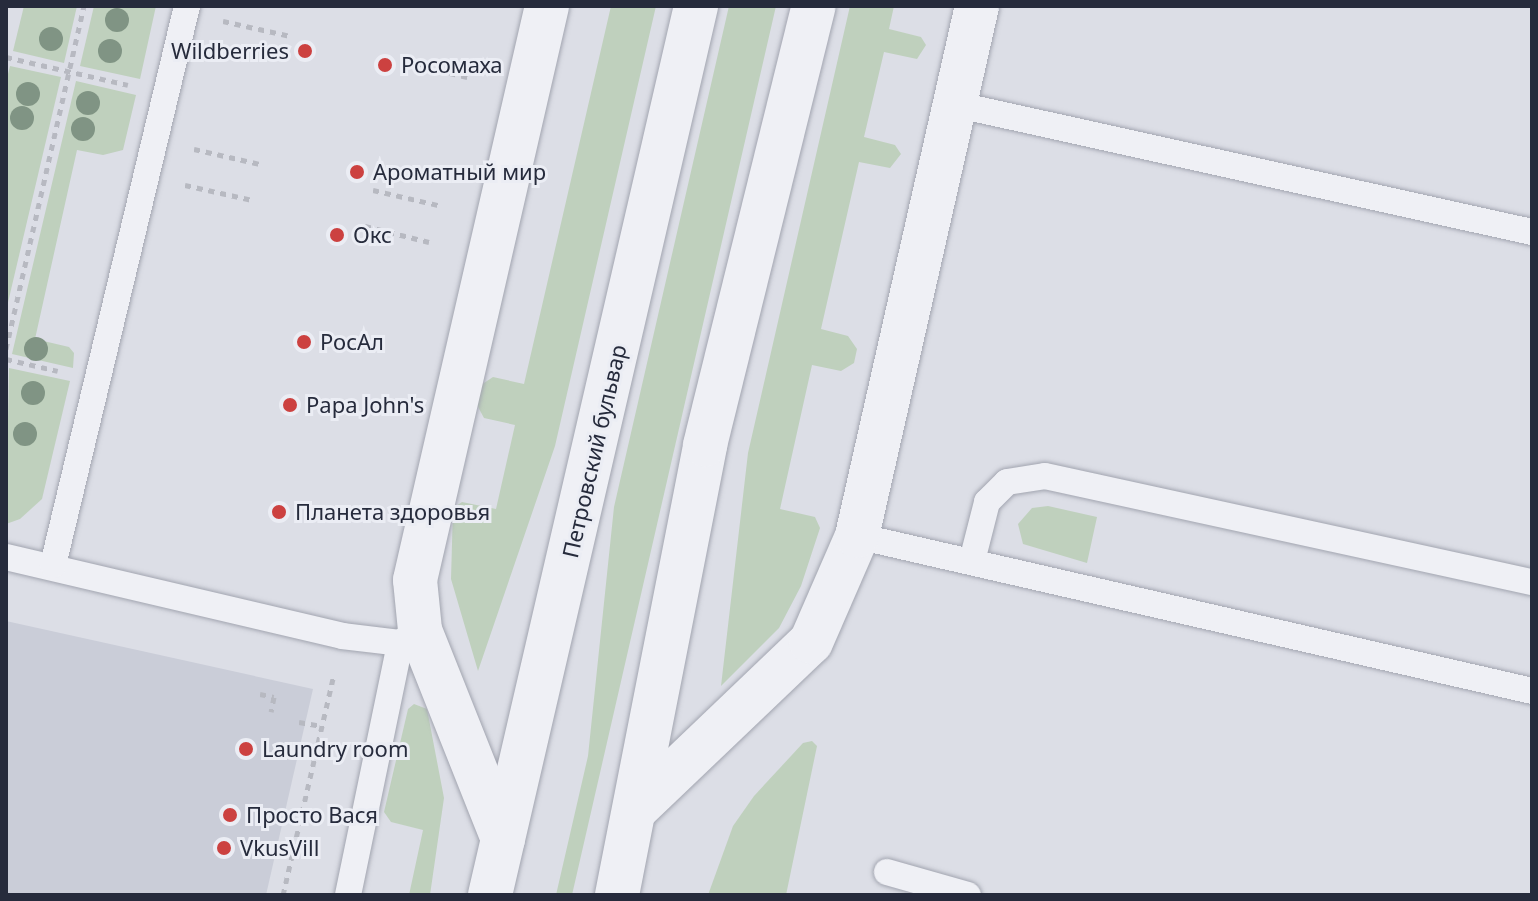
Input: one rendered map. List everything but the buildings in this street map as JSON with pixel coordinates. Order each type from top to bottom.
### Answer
[{"type":"street","points":[[503,839],[410,636],[415,580],[547,6]]},
{"type":"street","name":"Петровский бульвар","points":[[490,895],[696,6]]},
{"type":"street","points":[[617,895],[637,808],[705,445],[814,6]]},
{"type":"street","points":[[637,808],[811,642],[857,536],[977,6]]},
{"type":"lane","points":[[53,565],[187,6]]},
{"type":"lane","points":[[954,104],[1532,232]]},
{"type":"lane","points":[[972,561],[987,502],[1007,482],[1045,476],[1532,582]]},
{"type":"lane","points":[[857,536],[1532,691]]},
{"type":"lane","points":[[6,557],[53,565],[342,636],[410,636],[348,895]]},
{"type":"lane","points":[[887,872],[968,895]]},
{"type":"path","points":[[6,349],[84,6]]},
{"type":"path","points":[[218,20],[290,36]]},
{"type":"path","points":[[6,57],[137,88]]},
{"type":"path","points":[[403,62],[467,77]]},
{"type":"path","points":[[189,148],[260,164]]},
{"type":"path","points":[[180,184],[252,200]]},
{"type":"path","points":[[373,190],[438,205]]},
{"type":"path","points":[[365,226],[429,242]]},
{"type":"path","points":[[6,359],[70,374]]},
{"type":"path","points":[[283,895],[335,669]]},
{"type":"path","points":[[260,694],[274,697],[271,712]]},
{"type":"path","points":[[299,722],[322,726]]},
{"type":"shaded area","points":[[6,621],[313,689],[266,895],[6,895]]},
{"type":"green space","points":[[24,6],[77,6],[64,63],[13,51]]},
{"type":"green space","points":[[94,6],[156,6],[140,79],[80,66]]},
{"type":"green space","points":[[611,6],[656,6],[555,446],[478,671],[451,579],[453,508],[462,502],[496,509],[515,425],[484,418],[477,405],[481,385],[493,377],[524,384]]},
{"type":"green space","points":[[729,6],[776,6],[572,895],[556,895],[588,756],[614,507]]},
{"type":"green space","points":[[850,6],[894,6],[889,29],[921,37],[926,45],[917,59],[884,52],[864,137],[895,145],[901,154],[890,168],[859,162],[821,329],[848,336],[857,349],[854,363],[841,371],[812,365],[780,509],[815,517],[820,528],[801,586],[779,628],[721,686],[748,453]]},
{"type":"green space","points":[[10,66],[61,77],[6,311],[6,82]]},
{"type":"green space","points":[[76,81],[136,95],[123,150],[103,155],[77,150],[35,339],[69,347],[74,353],[73,368],[12,354]]},
{"type":"green space","points":[[9,368],[70,381],[42,499],[20,519],[6,524]]},
{"type":"green space","points":[[1048,506],[1097,517],[1087,563],[1023,544],[1018,524],[1032,508]]},
{"type":"green space","points":[[414,704],[427,709],[444,798],[430,895],[409,895],[423,830],[391,822],[384,812],[408,709]]},
{"type":"green space","points":[[812,741],[817,746],[786,895],[708,895],[733,826],[754,796],[803,743]]},
{"type":"place","name":"Wildberries","points":[[305,51]]},
{"type":"place","name":"Росомаха","points":[[385,65]]},
{"type":"place","name":"Ароматный мир","points":[[357,172]]},
{"type":"place","name":"Окс","points":[[337,235]]},
{"type":"place","name":"РосАл","points":[[304,342]]},
{"type":"place","name":"Papa John's","points":[[290,405]]},
{"type":"place","name":"Планета здоровья","points":[[279,512]]},
{"type":"place","name":"Laundry room","points":[[246,749]]},
{"type":"place","name":"Просто Вася","points":[[230,815]]},
{"type":"place","name":"VkusVill","points":[[224,848]]}]
